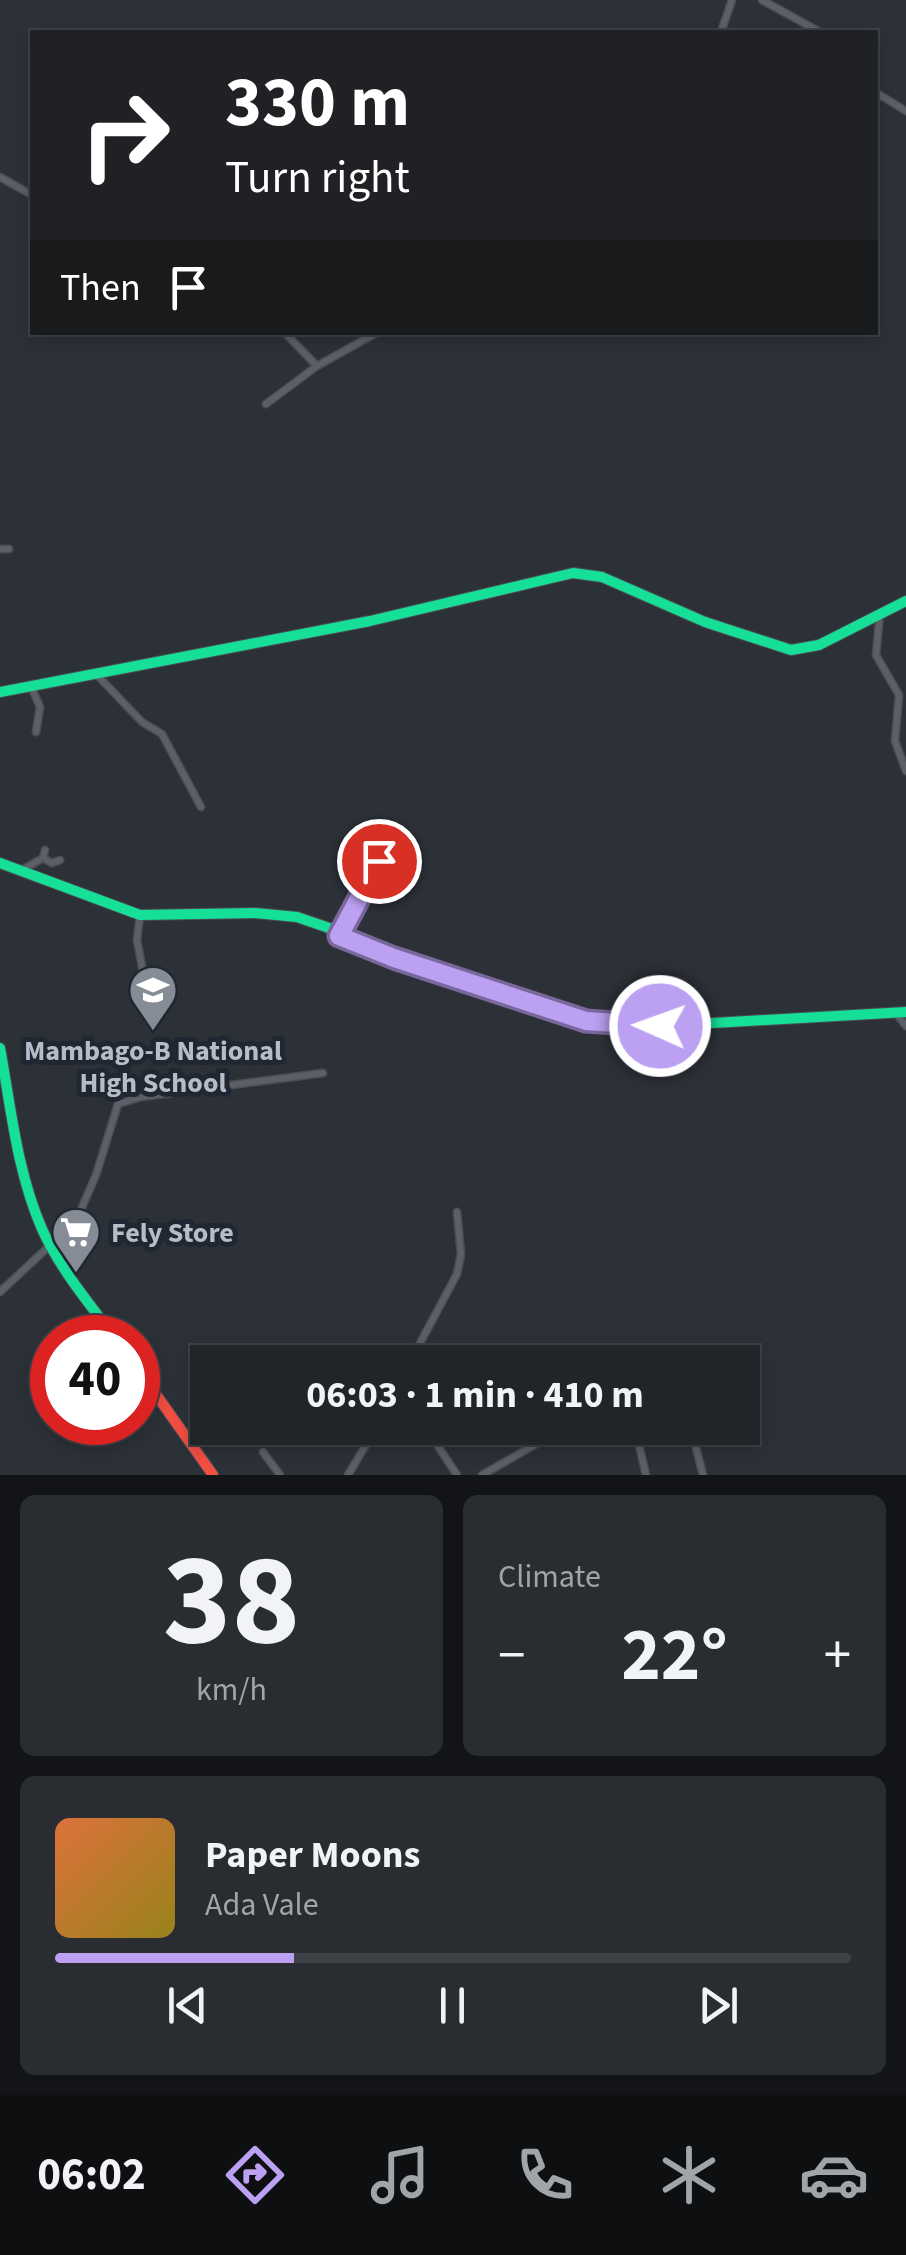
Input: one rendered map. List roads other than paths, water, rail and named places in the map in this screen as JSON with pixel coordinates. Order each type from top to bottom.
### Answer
[{"type":"street","points":[[722,30],[732,0]]},
{"type":"street","points":[[762,0],[816,30]]},
{"type":"street","points":[[878,94],[906,111]]},
{"type":"street","points":[[0,177],[30,194]]},
{"type":"street","points":[[287,335],[317,366]]},
{"type":"street","points":[[266,404],[317,366],[373,335]]},
{"type":"street","points":[[0,692],[370,621],[574,572],[602,577],[704,622],[791,650],[819,645],[906,602]]},
{"type":"street","points":[[880,613],[876,655],[898,695],[894,741],[906,771]]},
{"type":"street","points":[[94,673],[142,722],[162,734],[202,802]]},
{"type":"street","points":[[31,686],[40,707],[36,732]]},
{"type":"street","points":[[22,870],[44,854],[52,862],[60,860]]},
{"type":"street","points":[[339,936],[379,861]]},
{"type":"street","points":[[0,862],[140,914],[272,913],[317,923],[394,958],[516,1000],[600,1023],[660,1026],[900,1012],[906,1026]]},
{"type":"street","points":[[140,914],[138,940],[144,977]]},
{"type":"street","points":[[0,1048],[30,1188],[50,1242],[99,1315]]},
{"type":"street","points":[[0,1292],[50,1242],[66,1232],[82,1211],[114,1109],[124,1100],[323,1073]]},
{"type":"street","points":[[419,1345],[457,1274],[461,1254],[458,1212]]},
{"type":"street","points":[[160,1400],[213,1475]]},
{"type":"street","points":[[348,1475],[366,1445]]},
{"type":"street","points":[[437,1445],[457,1475]]},
{"type":"street","points":[[482,1475],[534,1445]]},
{"type":"street","points":[[639,1445],[646,1475]]},
{"type":"street","points":[[695,1445],[703,1475]]},
{"type":"street","points":[[263,1452],[280,1475]]},
{"type":"place","name":"Mambago-B National High School","points":[[153,1032]]},
{"type":"place","name":"Fely Store","points":[[76,1274]]}]
